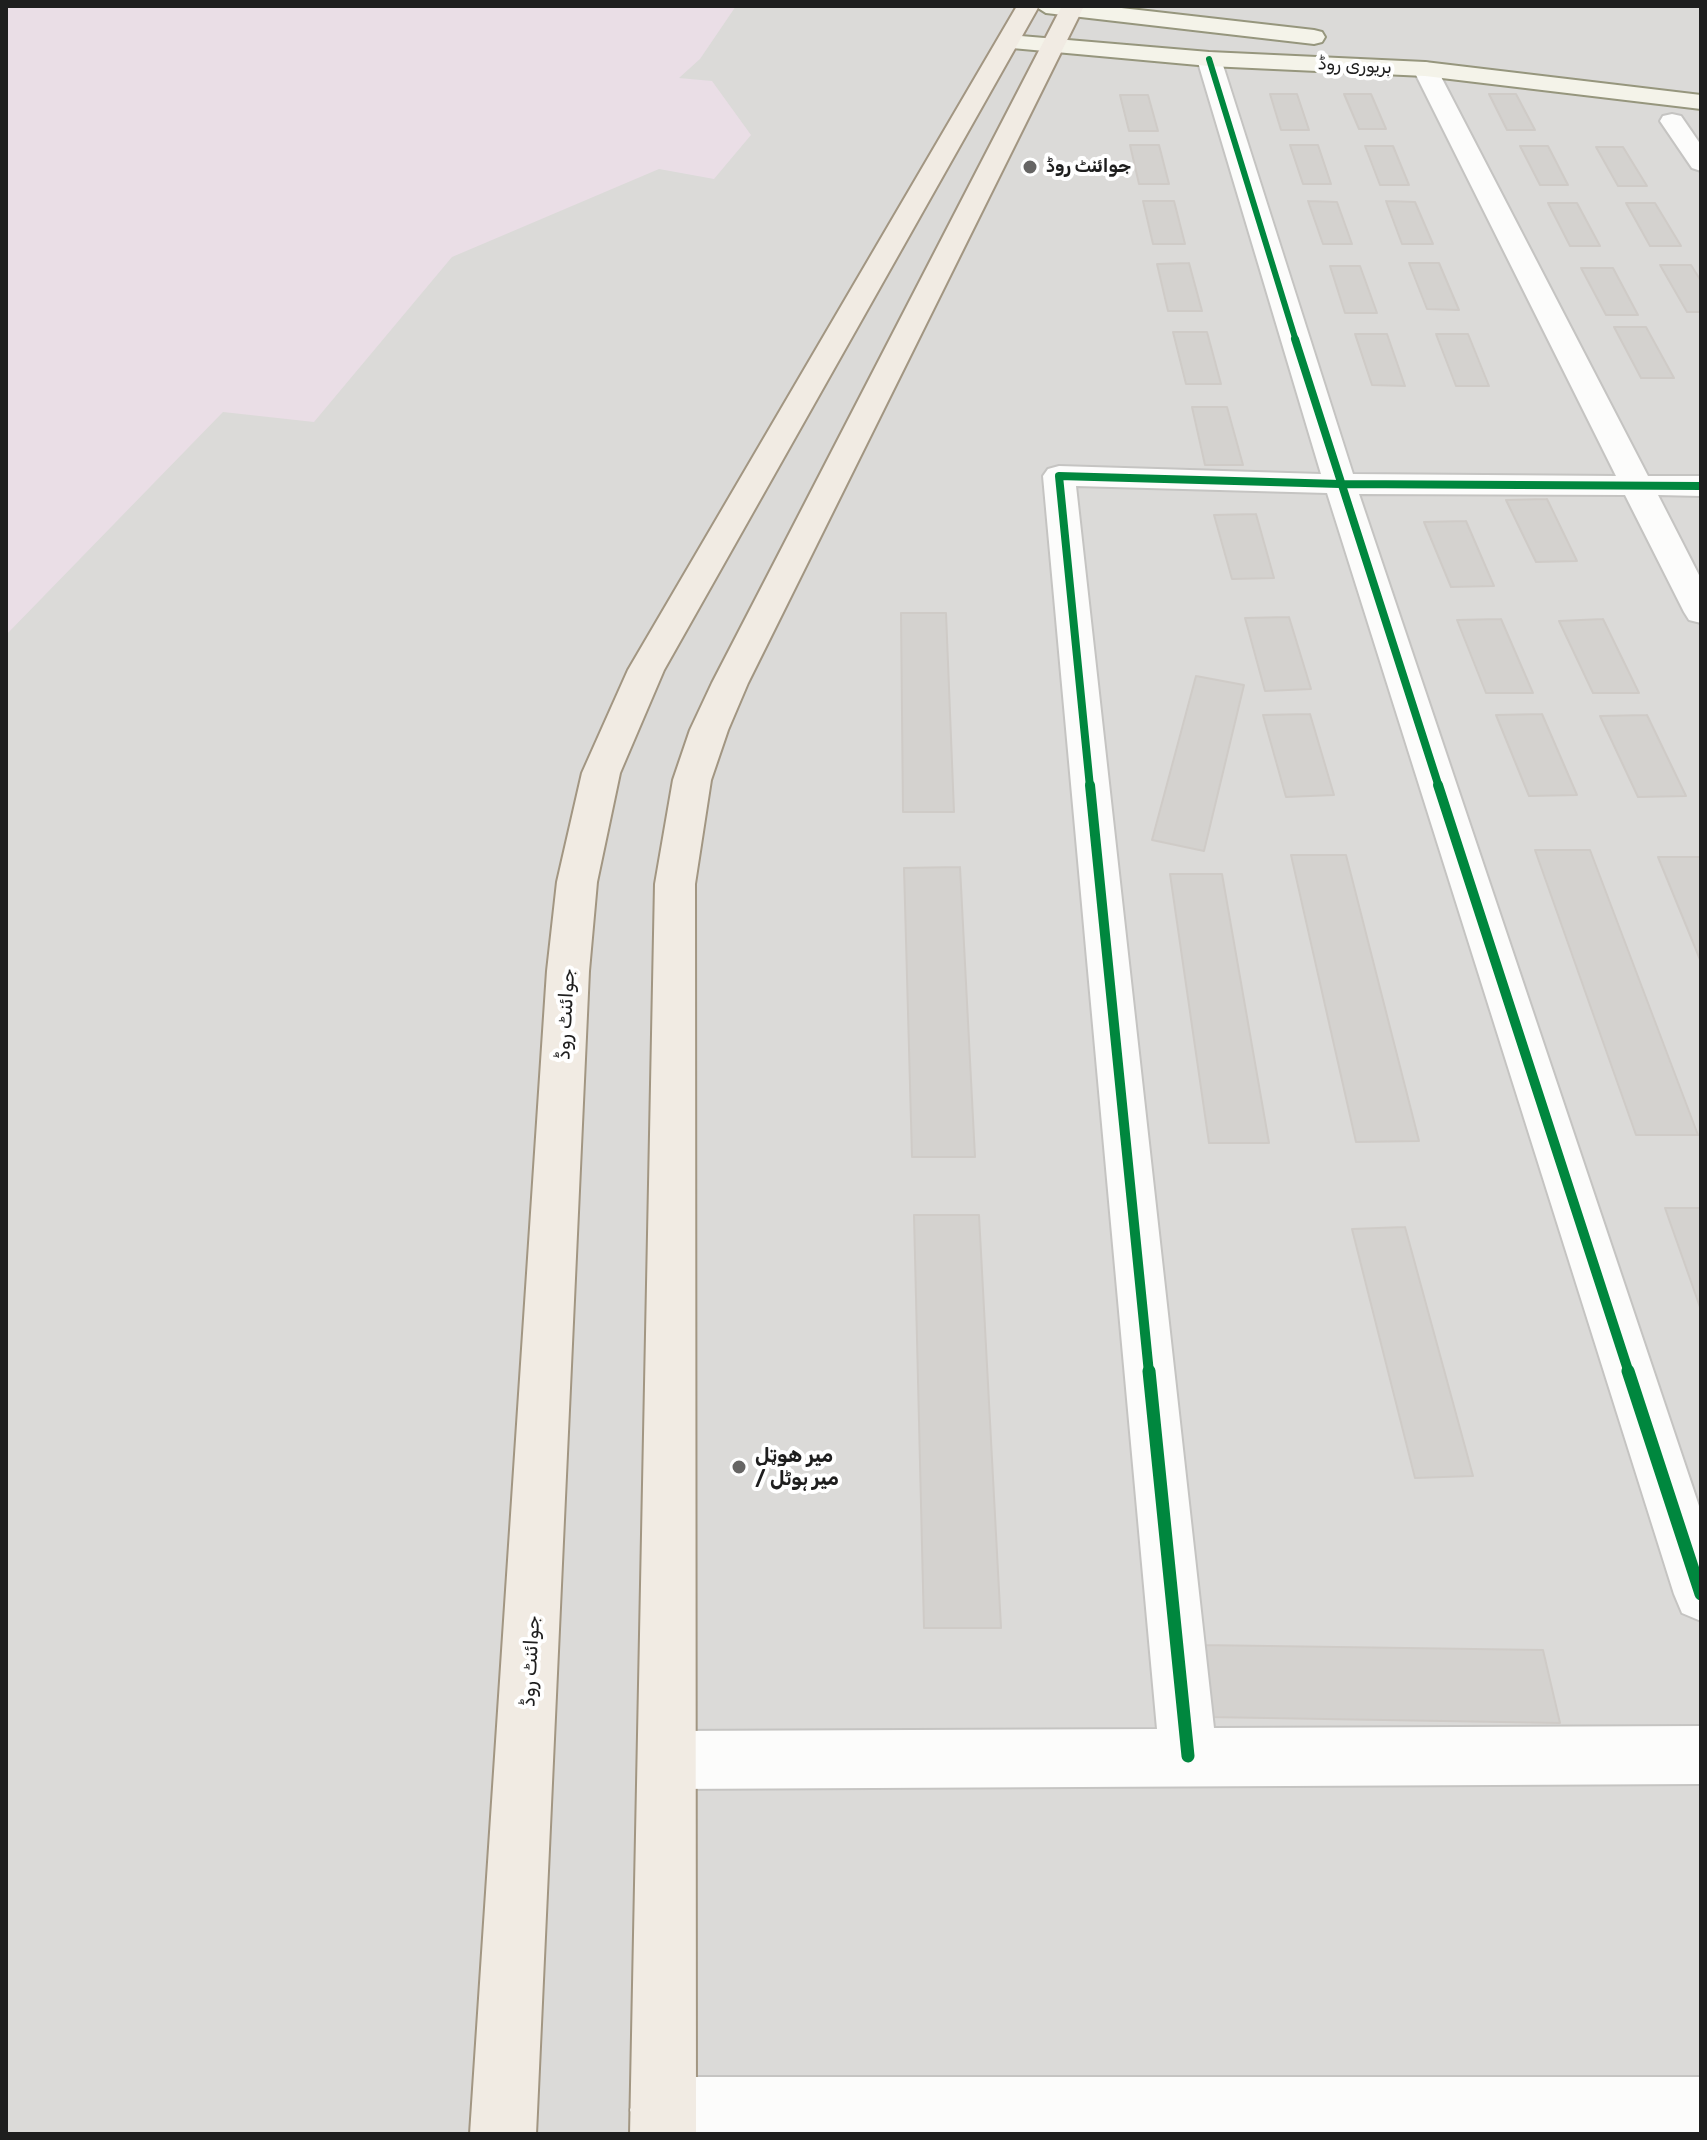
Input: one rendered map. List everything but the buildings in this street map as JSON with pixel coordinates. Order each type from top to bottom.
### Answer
[{"type":"main road","name":"بریوری روڈ","points":[[1061,17],[1209,59],[1425,69],[1701,102]]},
{"type":"main road","name":"بریوری روڈ","points":[[1018,24],[1061,17],[1340,40]]},
{"type":"main road","points":[[663,2122],[675,884],[692,780],[709,730],[730,683],[1061,17]]},
{"type":"main road","name":"جوائنٹ روڈ","points":[[503,2134],[568,971],[577,882],[601,773],[622,719],[653,657],[1018,24]]},
{"type":"main road","name":"بریوری روڈ","points":[[1371,43],[1701,80]]},
{"type":"street","points":[[1209,59],[1340,484],[1701,1594]]},
{"type":"street","points":[[1425,69],[1701,612]]},
{"type":"street","points":[[1672,121],[1701,163]]},
{"type":"street","points":[[1188,1756],[1059,476],[1340,484],[1701,486]]},
{"type":"street","points":[[667,1760],[1701,1755]]},
{"type":"street","points":[[663,2122],[1701,2110]]},
{"type":"shaded area","points":[[6,6],[1701,6],[1701,2134],[6,2134]]},
{"type":"shaded area","points":[[6,6],[736,6],[700,59],[679,78],[712,81],[751,135],[714,179],[659,169],[452,257],[314,422],[223,412],[6,635]]},
{"type":"cycle path","points":[[1209,59],[1340,484],[1701,1594]]},
{"type":"cycle path","points":[[1188,1756],[1059,476],[1340,484],[1701,486]]},
{"type":"place","name":"جوائنٹ روڈ","points":[[1030,167]]},
{"type":"place","name":"میر هوټل / میر ہوٹل","points":[[739,1467]]}]
